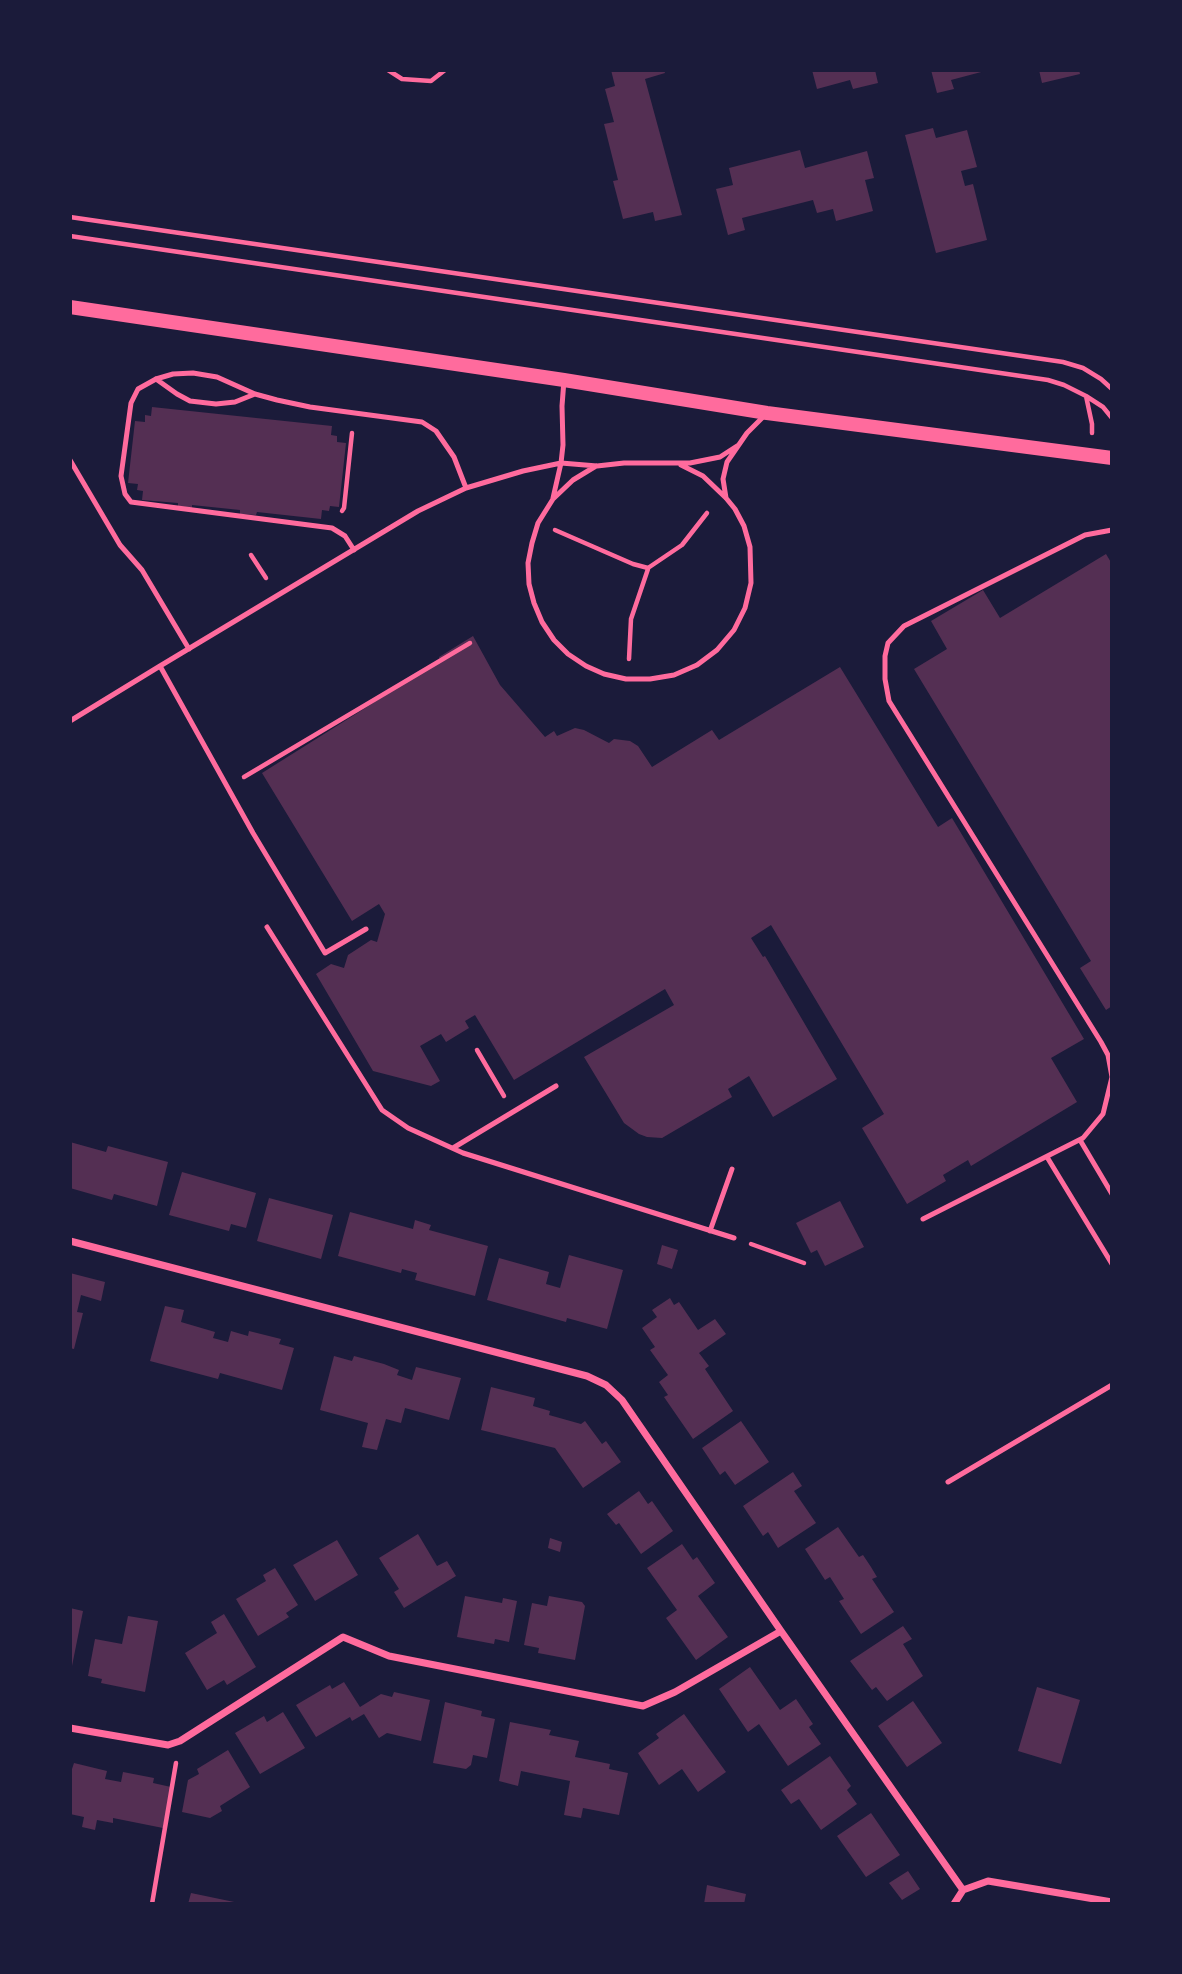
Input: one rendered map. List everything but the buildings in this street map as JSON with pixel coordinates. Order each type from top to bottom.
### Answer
[{"type":"main road","points":[[70,307],[564,380],[767,413],[1112,458]]},
{"type":"street","points":[[70,1241],[587,1376],[606,1385],[622,1400],[963,1890]]},
{"type":"street","points":[[70,1728],[169,1745],[180,1741],[343,1637],[389,1656],[643,1706],[675,1692],[781,1631]]},
{"type":"street","points":[[954,1904],[963,1890],[988,1881],[1112,1902]]},
{"type":"lane","points":[[354,550],[345,536],[332,528],[131,502],[125,494],[121,476],[131,403],[138,389],[156,379],[173,374],[193,373],[217,377],[255,394],[310,407],[422,422],[436,431],[454,457],[466,488]]},
{"type":"lane","points":[[156,379],[190,401],[216,404],[235,402],[255,394]]},
{"type":"lane","points":[[564,380],[561,463],[552,499],[531,542],[529,584],[538,613],[554,640],[568,654],[604,674],[626,679],[650,680],[674,675],[717,650],[734,630],[745,608],[751,583],[750,547],[744,526],[726,498],[703,476],[679,464]]},
{"type":"lane","points":[[726,498],[723,479],[727,462],[747,433],[767,413]]},
{"type":"lane","points":[[70,721],[418,511],[466,488],[561,463],[597,466],[624,463],[679,464],[720,457],[737,446]]},
{"type":"lane","points":[[70,460],[120,545],[142,570],[189,649]]},
{"type":"lane","points":[[552,499],[573,480],[597,466]]},
{"type":"lane","points":[[923,1219],[1080,1140],[1104,1114],[1112,1077],[1108,1055],[1101,1042],[888,701],[885,656],[888,643],[904,626],[1085,535],[1112,530]]},
{"type":"lane","points":[[160,666],[253,833],[325,953],[366,929]]},
{"type":"lane","points":[[267,927],[382,1110],[408,1128],[476,1157],[734,1238]]},
{"type":"lane","points":[[453,1148],[556,1086]]},
{"type":"lane","points":[[1080,1140],[1112,1194]]},
{"type":"lane","points":[[1047,1157],[1112,1264]]},
{"type":"lane","points":[[710,1231],[732,1169]]},
{"type":"lane","points":[[947,1482],[1112,1385]]},
{"type":"path","points":[[388,70],[402,79],[432,81],[445,70]]},
{"type":"path","points":[[70,216],[1063,362],[1083,368],[1112,388]]},
{"type":"path","points":[[70,236],[1048,380],[1086,396],[1103,407],[1112,418]]},
{"type":"path","points":[[1086,396],[1092,424],[1091,455]]},
{"type":"path","points":[[332,528],[344,508],[352,429]]},
{"type":"path","points":[[629,659],[631,619],[648,568],[682,544],[707,513]]},
{"type":"path","points":[[538,523],[648,568]]},
{"type":"path","points":[[251,555],[267,580],[277,574]]},
{"type":"path","points":[[226,784],[251,774],[470,643]]},
{"type":"path","points":[[477,1050],[513,1112]]},
{"type":"path","points":[[734,1238],[804,1262]]},
{"type":"path","points":[[152,1904],[180,1741]]}]
